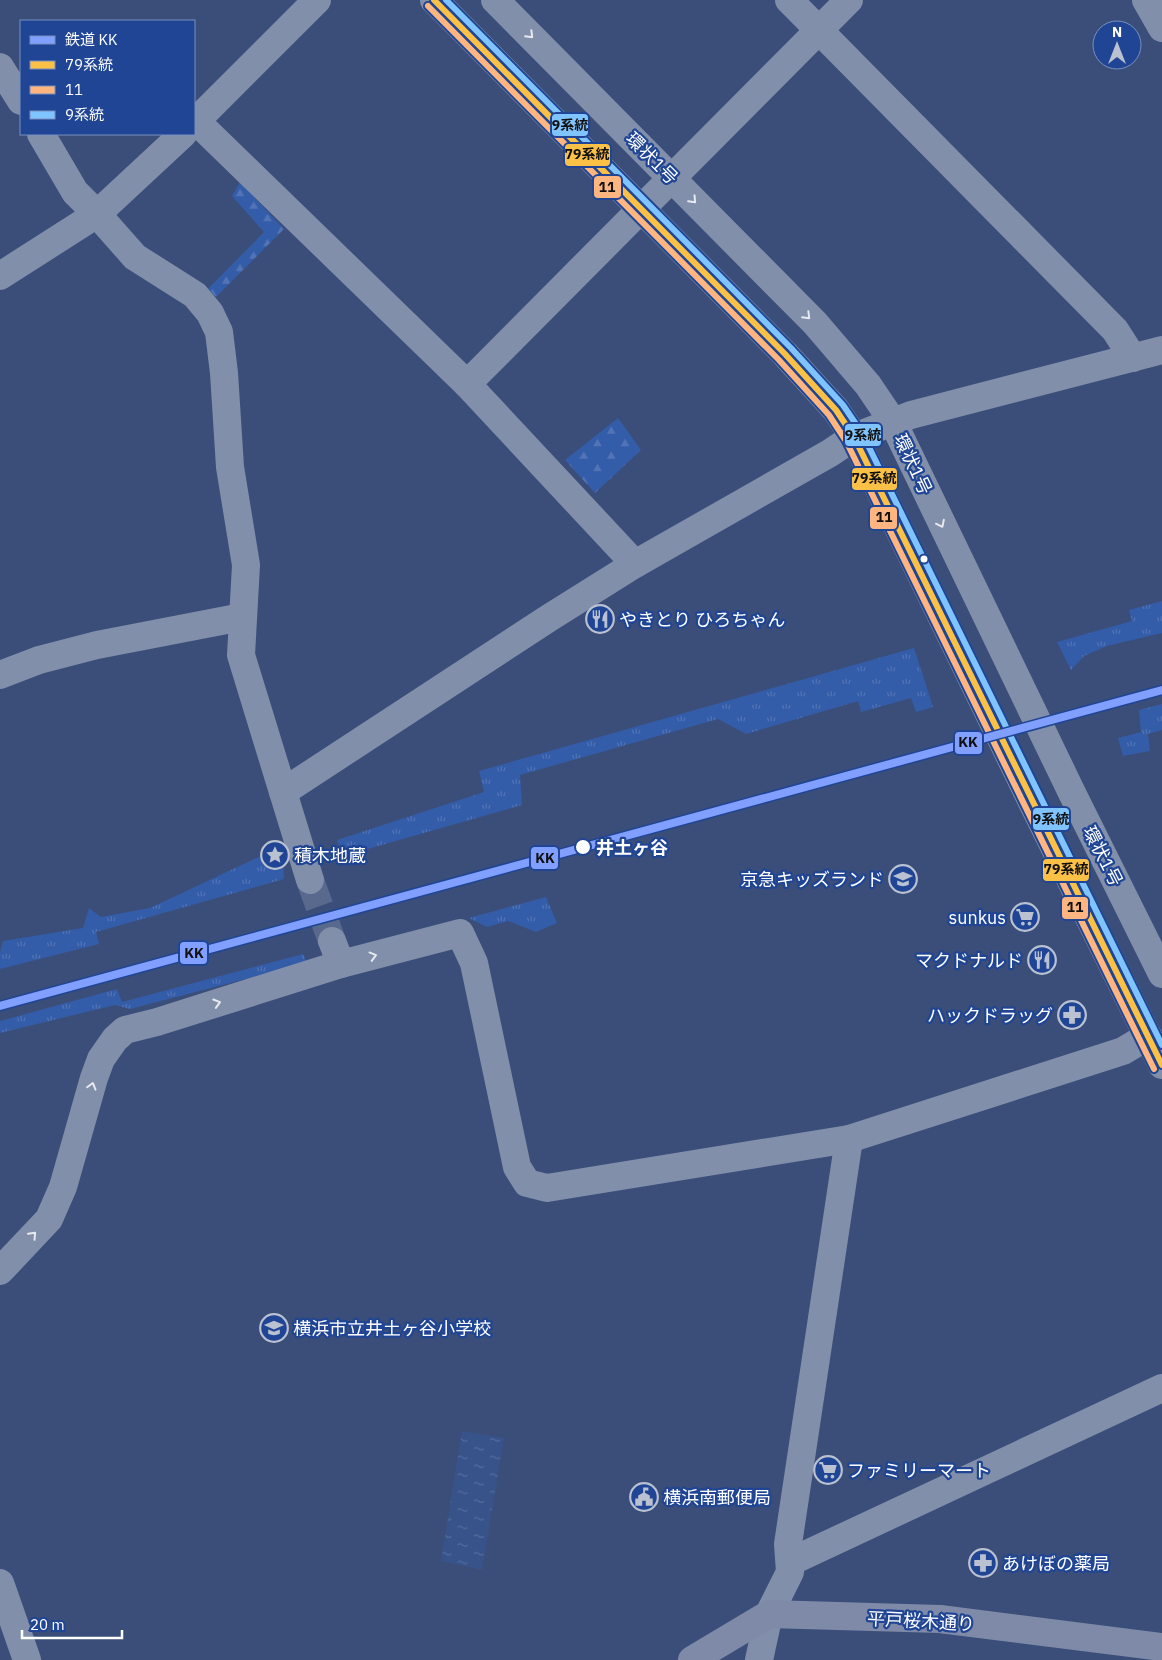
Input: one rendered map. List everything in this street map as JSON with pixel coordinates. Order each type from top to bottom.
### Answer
[{"type":"main road","points":[[434,0],[785,354],[836,410],[854,437],[1162,1065]]},
{"type":"main road","name":"環状1号","points":[[495,0],[815,323],[868,385],[893,422],[1072,793],[1162,974]]},
{"type":"main road","points":[[692,1660],[769,1614]]},
{"type":"main road","name":"平戸桜木通り","points":[[769,1614],[940,1619],[1162,1647]]},
{"type":"street","points":[[195,122],[316,0]]},
{"type":"street","points":[[789,0],[1115,330],[1133,358]]},
{"type":"street","points":[[467,384],[849,0]]},
{"type":"street","points":[[1146,0],[1162,28]]},
{"type":"street","points":[[0,67],[20,98]]},
{"type":"street","points":[[195,130],[467,384],[635,564]]},
{"type":"street","points":[[42,135],[75,192],[135,258],[195,295],[210,313],[219,332],[224,373],[230,467],[246,565],[241,655],[310,880]]},
{"type":"street","points":[[0,276],[97,214],[181,135]]},
{"type":"street","points":[[282,792],[635,564],[830,453],[854,437],[911,415],[1162,350]]},
{"type":"street","points":[[0,675],[40,660],[97,645],[242,617]]},
{"type":"street","points":[[0,1271],[49,1219],[64,1187],[94,1078],[102,1059],[115,1039],[126,1030],[157,1022],[337,952],[460,933],[474,963],[512,1147],[518,1167],[526,1183],[547,1188],[849,1138],[1123,1051],[1148,1036]]},
{"type":"street","points":[[759,1660],[769,1614],[790,1572],[788,1544],[849,1138]]},
{"type":"street","points":[[790,1562],[1162,1388]]},
{"type":"street","points":[[0,1583],[27,1660]]},
{"type":"green space","points":[[240,182],[284,229],[216,297],[208,289],[264,232],[232,196]]},
{"type":"green space","points":[[618,418],[641,450],[595,493],[565,460]]},
{"type":"green space","points":[[1162,601],[1162,633],[1107,646],[1084,656],[1071,670],[1057,642],[1132,621],[1129,610]]},
{"type":"green space","points":[[914,648],[933,707],[916,712],[911,698],[861,712],[858,701],[746,734],[718,719],[520,775],[522,805],[364,850],[341,852],[337,840],[484,792],[479,771]]},
{"type":"green space","points":[[1162,704],[1162,730],[1148,734],[1150,751],[1123,756],[1118,738],[1141,732],[1139,710]]},
{"type":"green space","points":[[261,856],[283,859],[284,879],[96,932],[99,944],[0,969],[0,952],[3,941],[83,928],[89,908],[101,917],[150,908]]},
{"type":"green space","points":[[546,897],[557,923],[536,932],[508,921],[487,927],[469,918]]},
{"type":"green space","points":[[303,954],[307,963],[130,1009],[115,1005],[0,1033],[0,1021],[117,989],[122,1002]]},
{"type":"water","points":[[462,1431],[504,1438],[482,1570],[441,1561]]},
{"type":"tunnel","points":[[310,880],[332,941]]},
{"type":"rail line","name":"KK","points":[[0,1006],[1162,690]]},
{"type":"transit line","name":"79系統","points":[[434,0],[785,354],[836,410],[854,437],[1162,1065]]},
{"type":"transit line","name":"9系統","points":[[446,0],[791,348],[843,405],[862,433],[1162,1045]]},
{"type":"transit line","name":"11","points":[[428,6],[779,360],[829,415],[846,441],[1154,1069]]},
{"type":"place","name":"やきとり ひろちゃん","points":[[600,619]]},
{"type":"place","name":"井土ヶ谷","points":[[583,847]]},
{"type":"place","name":"積木地蔵","points":[[275,855]]},
{"type":"place","name":"京急キッズランド","points":[[903,879]]},
{"type":"place","name":"sunkus","points":[[1025,917]]},
{"type":"place","name":"マクドナルド","points":[[1042,960]]},
{"type":"place","name":"ハックドラッグ","points":[[1072,1015]]},
{"type":"place","name":"横浜市立井土ヶ谷小学校","points":[[274,1328]]},
{"type":"place","name":"ファミリーマート","points":[[828,1470]]},
{"type":"place","name":"横浜南郵便局","points":[[644,1497]]},
{"type":"place","name":"あけぼの薬局","points":[[983,1563]]}]
